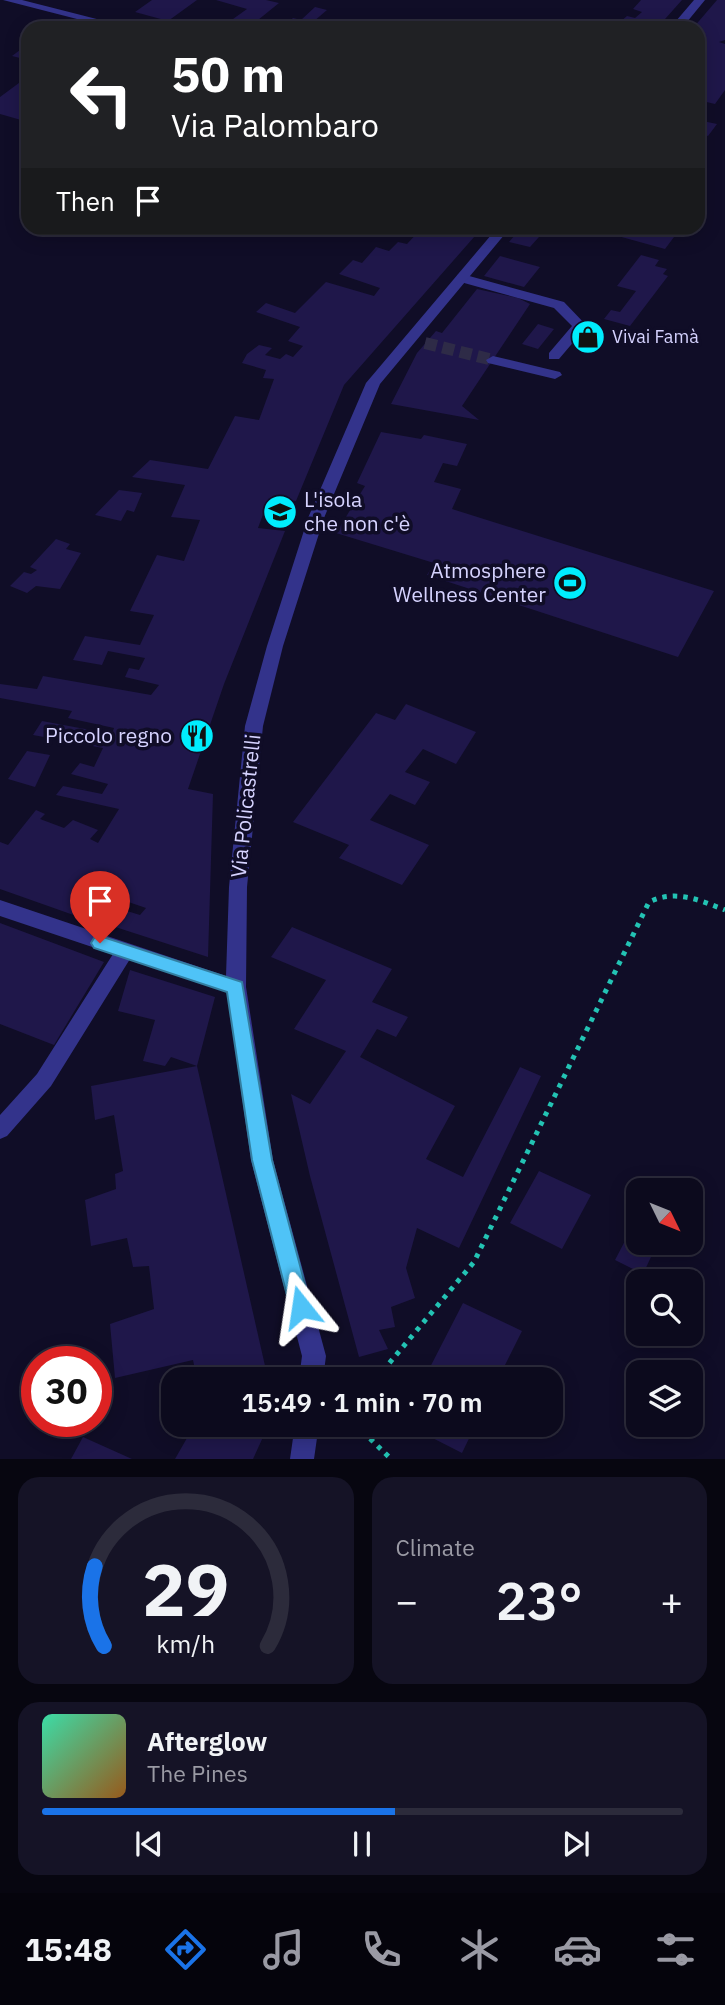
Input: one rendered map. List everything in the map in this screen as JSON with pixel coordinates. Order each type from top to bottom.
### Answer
[{"type":"street","points":[[8,0],[96,21]]},
{"type":"street","points":[[682,21],[700,0]]},
{"type":"street","name":"Via Policastrelli","points":[[313,1367],[314,1356],[262,1160],[236,987],[238,887],[254,726],[275,646],[316,518],[373,383],[418,342],[462,278],[498,235]]},
{"type":"street","points":[[462,278],[559,306],[580,326],[554,356]]},
{"type":"street","points":[[493,360],[555,375]]},
{"type":"street","points":[[0,908],[236,987]]},
{"type":"street","points":[[0,1130],[44,1080],[125,951]]},
{"type":"street","points":[[302,1459],[305,1437]]},
{"type":"path","points":[[386,1367],[474,1262],[649,902],[660,895],[673,893],[725,910]]},
{"type":"path","points":[[368,1437],[391,1459]]},
{"type":"building","points":[[152,0],[197,0],[168,21],[135,12]]},
{"type":"building","points":[[216,0],[266,0],[279,3],[257,21],[233,19],[247,9]]},
{"type":"building","points":[[641,0],[682,0],[663,21],[621,21],[627,16],[635,18],[642,12],[633,9]]},
{"type":"building","points":[[717,0],[725,0],[725,40],[719,42],[725,44],[725,90],[715,104],[705,102],[705,21],[699,21]]},
{"type":"building","points":[[315,7],[327,10],[314,21],[290,21],[293,18],[301,20]]},
{"type":"building","points":[[21,49],[21,58],[12,56]]},
{"type":"building","points":[[21,81],[21,120],[0,114],[0,97]]},
{"type":"building","points":[[705,121],[717,124],[708,136],[705,135]]},
{"type":"building","points":[[415,235],[476,235],[344,385],[296,501],[269,498],[258,528],[285,531],[224,684],[188,789],[213,794],[208,957],[103,923],[114,907],[140,915],[146,908],[99,892],[82,918],[0,889],[0,842],[8,845],[36,810],[45,814],[40,819],[64,828],[73,820],[98,830],[90,839],[98,843],[119,809],[56,795],[63,786],[102,794],[108,784],[71,774],[80,763],[94,767],[103,748],[33,735],[42,721],[112,734],[114,728],[68,718],[72,711],[0,698],[0,684],[37,689],[43,676],[151,695],[159,685],[125,677],[129,668],[139,670],[145,658],[108,651],[102,665],[73,660],[85,636],[140,645],[154,615],[130,611],[157,555],[184,561],[200,520],[171,517],[185,485],[132,477],[150,460],[208,469],[235,416],[259,420],[274,379],[263,378],[266,370],[242,363],[247,354],[259,345],[272,348],[265,355],[280,359],[286,354],[293,357],[303,346],[288,341],[300,327],[256,312],[266,303],[295,313],[326,282],[374,296],[380,288],[339,274],[353,260],[362,263],[376,247],[389,251],[398,242],[407,244]]},
{"type":"building","points":[[515,235],[541,235],[530,247],[509,242]]},
{"type":"building","points":[[614,235],[674,237],[665,249]]},
{"type":"building","points":[[641,255],[659,260],[655,266],[667,269],[663,274],[668,276],[630,326],[604,319],[611,310],[620,312],[636,291],[617,286]]},
{"type":"building","points":[[500,256],[540,267],[524,287],[484,276]]},
{"type":"building","points":[[477,289],[518,298],[530,304],[462,406],[479,420],[391,404],[417,353],[436,331],[442,333]]},
{"type":"building","points":[[538,324],[554,329],[538,349],[522,344]]},
{"type":"building","name":"Atmosphere Wellness Center","points":[[381,432],[421,439],[424,435],[467,444],[457,466],[443,463],[434,482],[461,489],[452,509],[714,591],[678,657],[427,575],[434,563],[336,533],[365,486],[357,483]]},
{"type":"building","points":[[119,490],[142,493],[134,512],[127,510],[121,521],[95,515]]},
{"type":"building","points":[[56,539],[70,544],[66,549],[81,553],[60,589],[36,586],[27,593],[10,586],[24,572],[31,574],[37,570],[30,567]]},
{"type":"building","points":[[406,704],[476,732],[456,764],[423,749],[405,772],[430,782],[415,805],[390,794],[370,820],[429,845],[402,885],[339,858],[349,845],[293,822],[376,713],[395,720]]},
{"type":"building","points":[[27,751],[50,755],[35,787],[8,779]]},
{"type":"building","points":[[0,923],[104,962],[54,1045],[0,1024]]},
{"type":"building","points":[[292,927],[392,969],[372,1002],[408,1017],[396,1037],[377,1029],[360,1057],[455,1106],[426,1159],[463,1177],[520,1067],[541,1076],[459,1248],[417,1228],[406,1268],[415,1298],[391,1307],[395,1327],[379,1330],[388,1349],[359,1357],[310,1176],[291,1094],[310,1104],[346,1051],[294,1029],[326,980],[271,957]]},
{"type":"building","points":[[130,970],[215,997],[197,1066],[171,1057],[165,1066],[143,1061],[155,1020],[118,1011]]},
{"type":"building","points":[[197,1066],[265,1367],[194,1367],[193,1360],[115,1378],[110,1324],[154,1309],[149,1266],[133,1267],[127,1238],[91,1246],[85,1200],[116,1189],[115,1174],[123,1171],[114,1115],[95,1120],[91,1086]]},
{"type":"building","points":[[539,1171],[591,1195],[562,1249],[510,1223]]},
{"type":"building","points":[[626,1239],[626,1255],[652,1255],[645,1269],[633,1269],[615,1260]]},
{"type":"building","points":[[463,1303],[522,1331],[504,1367],[430,1367]]},
{"type":"building","points":[[83,1437],[132,1459],[71,1459]]},
{"type":"building","points":[[188,1437],[263,1437],[253,1459],[175,1459]]},
{"type":"building","points":[[431,1437],[470,1437],[462,1453]]},
{"type":"tunnel","points":[[425,343],[493,360]]},
{"type":"place","name":"Vivai Famà","points":[[588,337]]},
{"type":"place","name":"L'isola che non c'è","points":[[280,512]]},
{"type":"place","name":"Atmosphere Wellness Center","points":[[570,583]]},
{"type":"place","name":"Piccolo regno","points":[[197,736]]},
{"type":"route","points":[[100,943],[236,987],[262,1160],[301,1307]]}]
